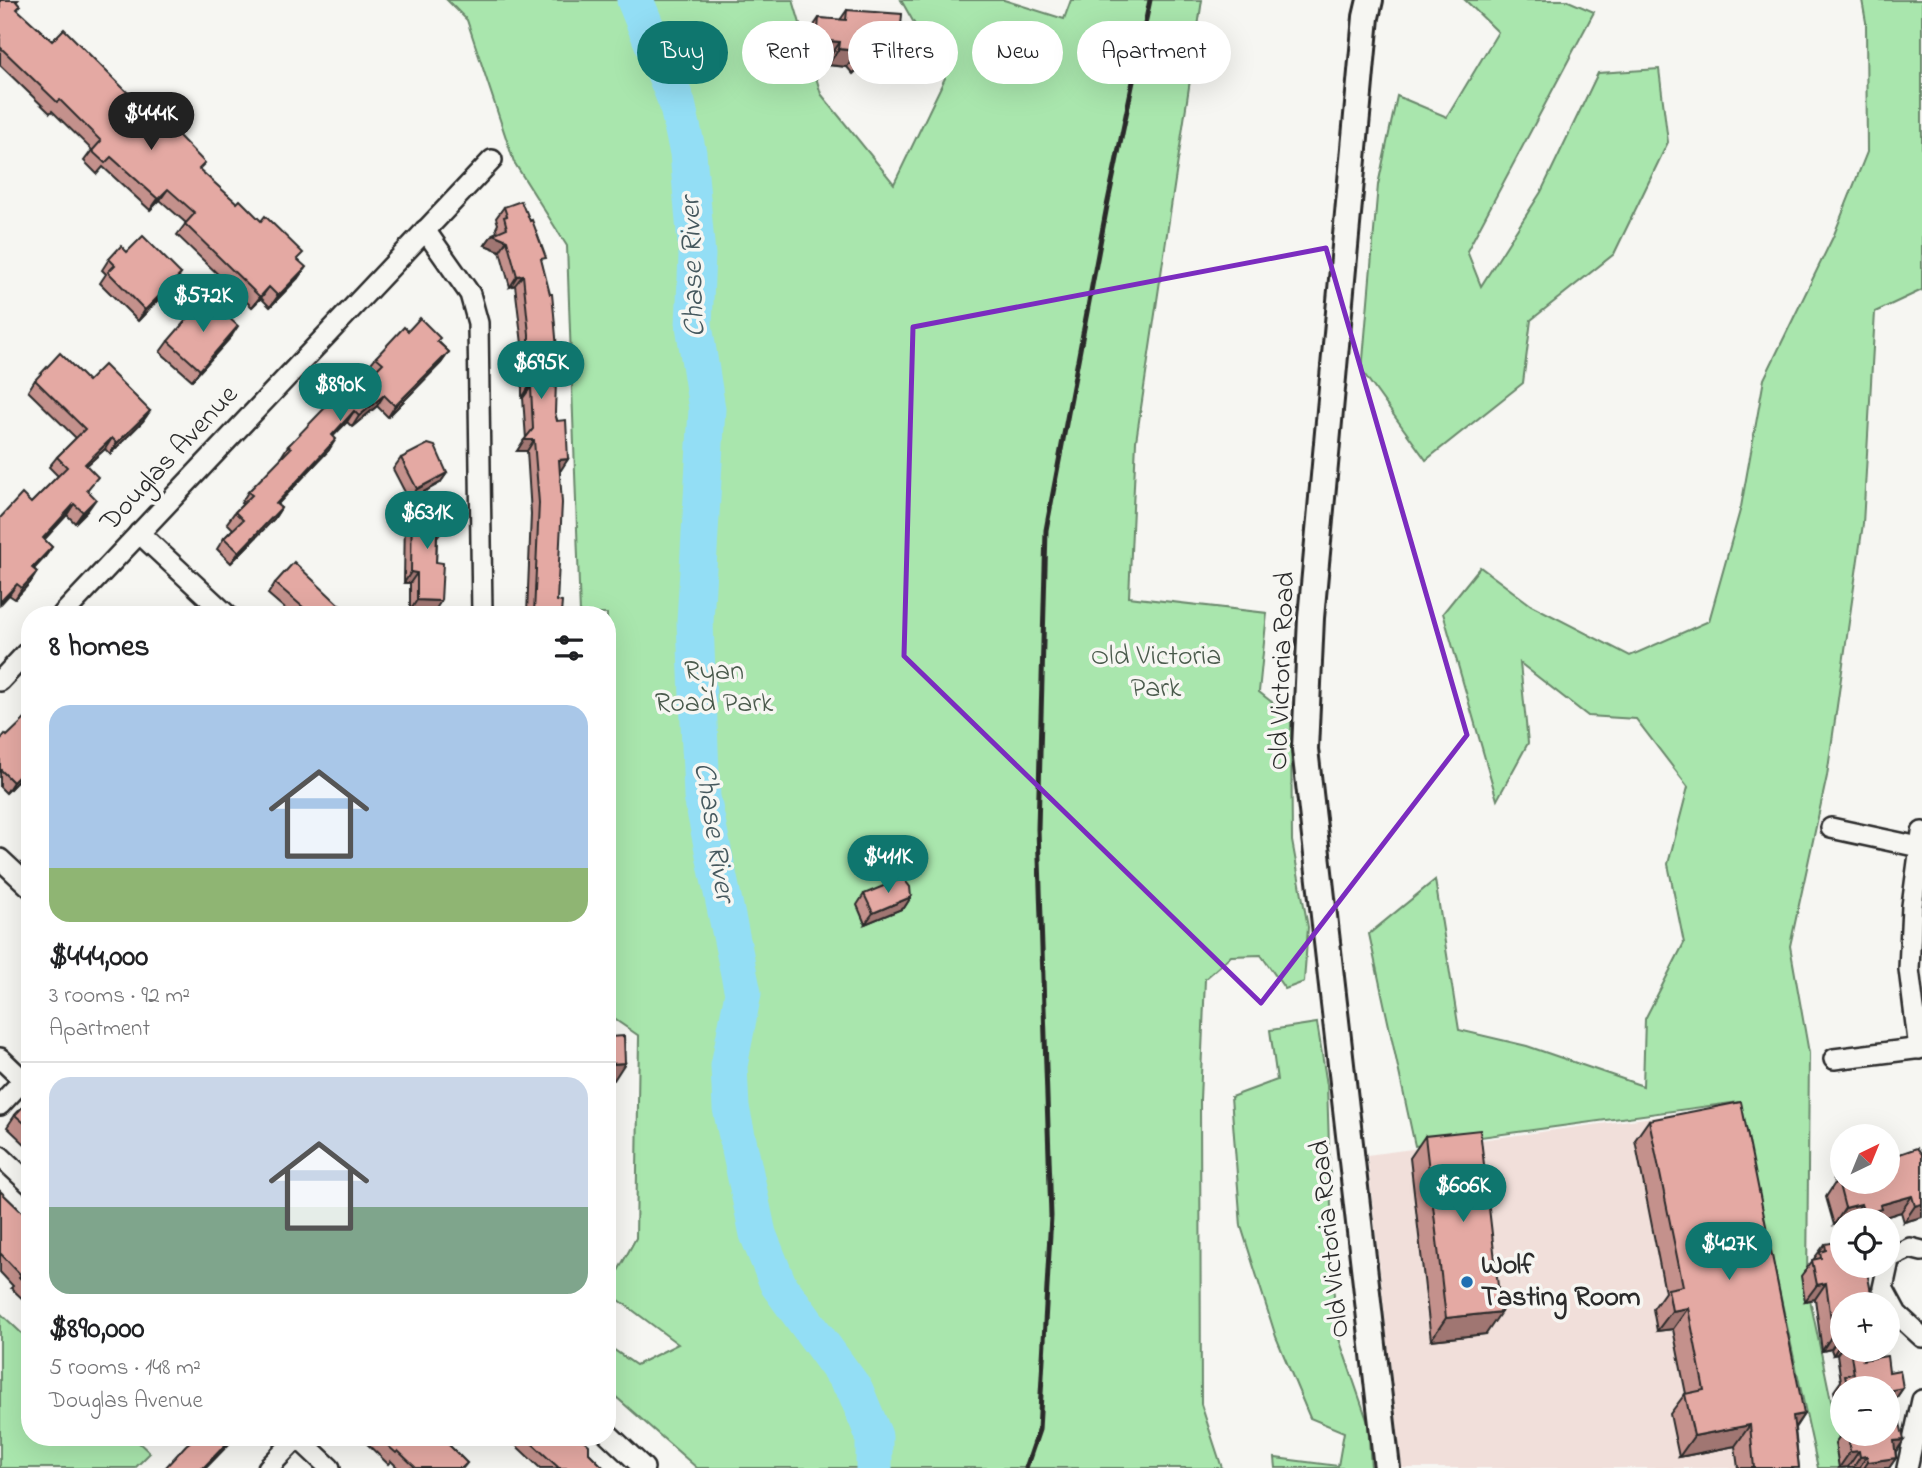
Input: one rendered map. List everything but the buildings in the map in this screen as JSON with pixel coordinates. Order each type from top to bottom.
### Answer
[{"type":"street","name":"Old Victoria Road","points":[[1370,0],[1366,17],[1311,618],[1305,748],[1387,1468]]},
{"type":"street","name":"Douglas Avenue","points":[[71,606],[492,160]]},
{"type":"street","points":[[425,230],[470,294],[478,323],[482,606]]},
{"type":"street","points":[[139,533],[217,606]]},
{"type":"street","points":[[0,681],[21,659]]},
{"type":"street","points":[[1831,828],[1920,839],[1912,906],[1909,969],[1920,1049],[1835,1059]]},
{"type":"street","points":[[0,859],[21,879]]},
{"type":"street","points":[[0,1058],[21,1073]]},
{"type":"street","points":[[0,1105],[21,1082]]},
{"type":"street","points":[[0,1156],[21,1176]]},
{"type":"street","points":[[1900,1253],[1910,1248],[1922,1251]]},
{"type":"street","points":[[1885,1278],[1883,1287],[1897,1314],[1922,1337]]},
{"type":"street","points":[[1907,1468],[1922,1400]]},
{"type":"street","points":[[616,1442],[644,1468]]},
{"type":"street","points":[[268,1468],[289,1446]]},
{"type":"street","points":[[307,1446],[330,1468]]},
{"type":"highlighted area","points":[[1326,248],[1467,735],[1261,1003],[904,656],[913,327]]},
{"type":"shaded area","points":[[1736,1106],[1796,1468],[1402,1468],[1367,1155]]},
{"type":"green space","points":[[447,0],[793,0],[799,21],[742,21],[742,84],[818,84],[821,94],[894,184],[942,84],[958,84],[958,21],[913,21],[901,0],[1004,0],[1064,19],[1071,0],[1202,0],[1199,21],[1077,21],[1077,84],[1189,84],[1136,441],[1129,597],[1267,613],[1259,692],[1291,717],[1292,841],[1308,927],[1304,982],[1285,989],[1261,955],[1231,956],[1205,979],[1200,1100],[1201,1404],[1222,1468],[697,1468],[616,1397],[616,1351],[636,1365],[678,1344],[616,1298],[616,1275],[636,1238],[639,1036],[616,1020],[616,606],[580,606],[567,246],[514,162],[467,20]]},
{"type":"green space","points":[[1465,0],[1566,0],[1594,12],[1467,251],[1481,286],[1541,192],[1598,73],[1659,69],[1668,142],[1614,254],[1531,320],[1523,383],[1426,460],[1362,371],[1378,185],[1397,96],[1447,117],[1498,32]]},
{"type":"green space","points":[[1862,0],[1922,0],[1922,290],[1875,312],[1863,524],[1827,776],[1790,946],[1809,1053],[1807,1285],[1830,1396],[1830,1446],[1840,1446],[1845,1468],[1818,1468],[1738,1102],[1415,1146],[1369,934],[1435,880],[1459,1030],[1527,1046],[1643,1086],[1645,1019],[1684,943],[1668,864],[1688,787],[1636,719],[1588,716],[1520,663],[1528,743],[1497,800],[1443,613],[1480,567],[1531,605],[1630,656],[1709,621],[1741,507],[1764,379],[1833,237],[1867,152],[1866,22]]},
{"type":"green space","points":[[1317,1023],[1327,1085],[1335,1327],[1368,1423],[1371,1468],[1276,1468],[1275,1458],[1338,1466],[1344,1432],[1310,1418],[1276,1337],[1241,1226],[1231,1097],[1277,1080],[1270,1030]]},
{"type":"green space","points":[[0,1313],[21,1333],[21,1446],[143,1446],[150,1453],[135,1468],[0,1468]]},
{"type":"waterway","name":"Chase River","points":[[635,0],[677,103],[688,153],[697,255],[694,325],[707,409],[695,622],[702,797],[743,993],[729,1066],[731,1108],[758,1234],[778,1284],[855,1390],[874,1436],[874,1468]]},
{"type":"railway","points":[[1026,1468],[1039,1430],[1051,1216],[1038,829],[1046,530],[1107,206],[1150,0]]},
{"type":"place","name":"Wolf Tasting Room","points":[[1467,1282]]},
{"type":"park label","name":"Old Victoria Park","points":[[1156,673]]},
{"type":"park label","name":"Ryan Road Park","points":[[714,688]]}]
